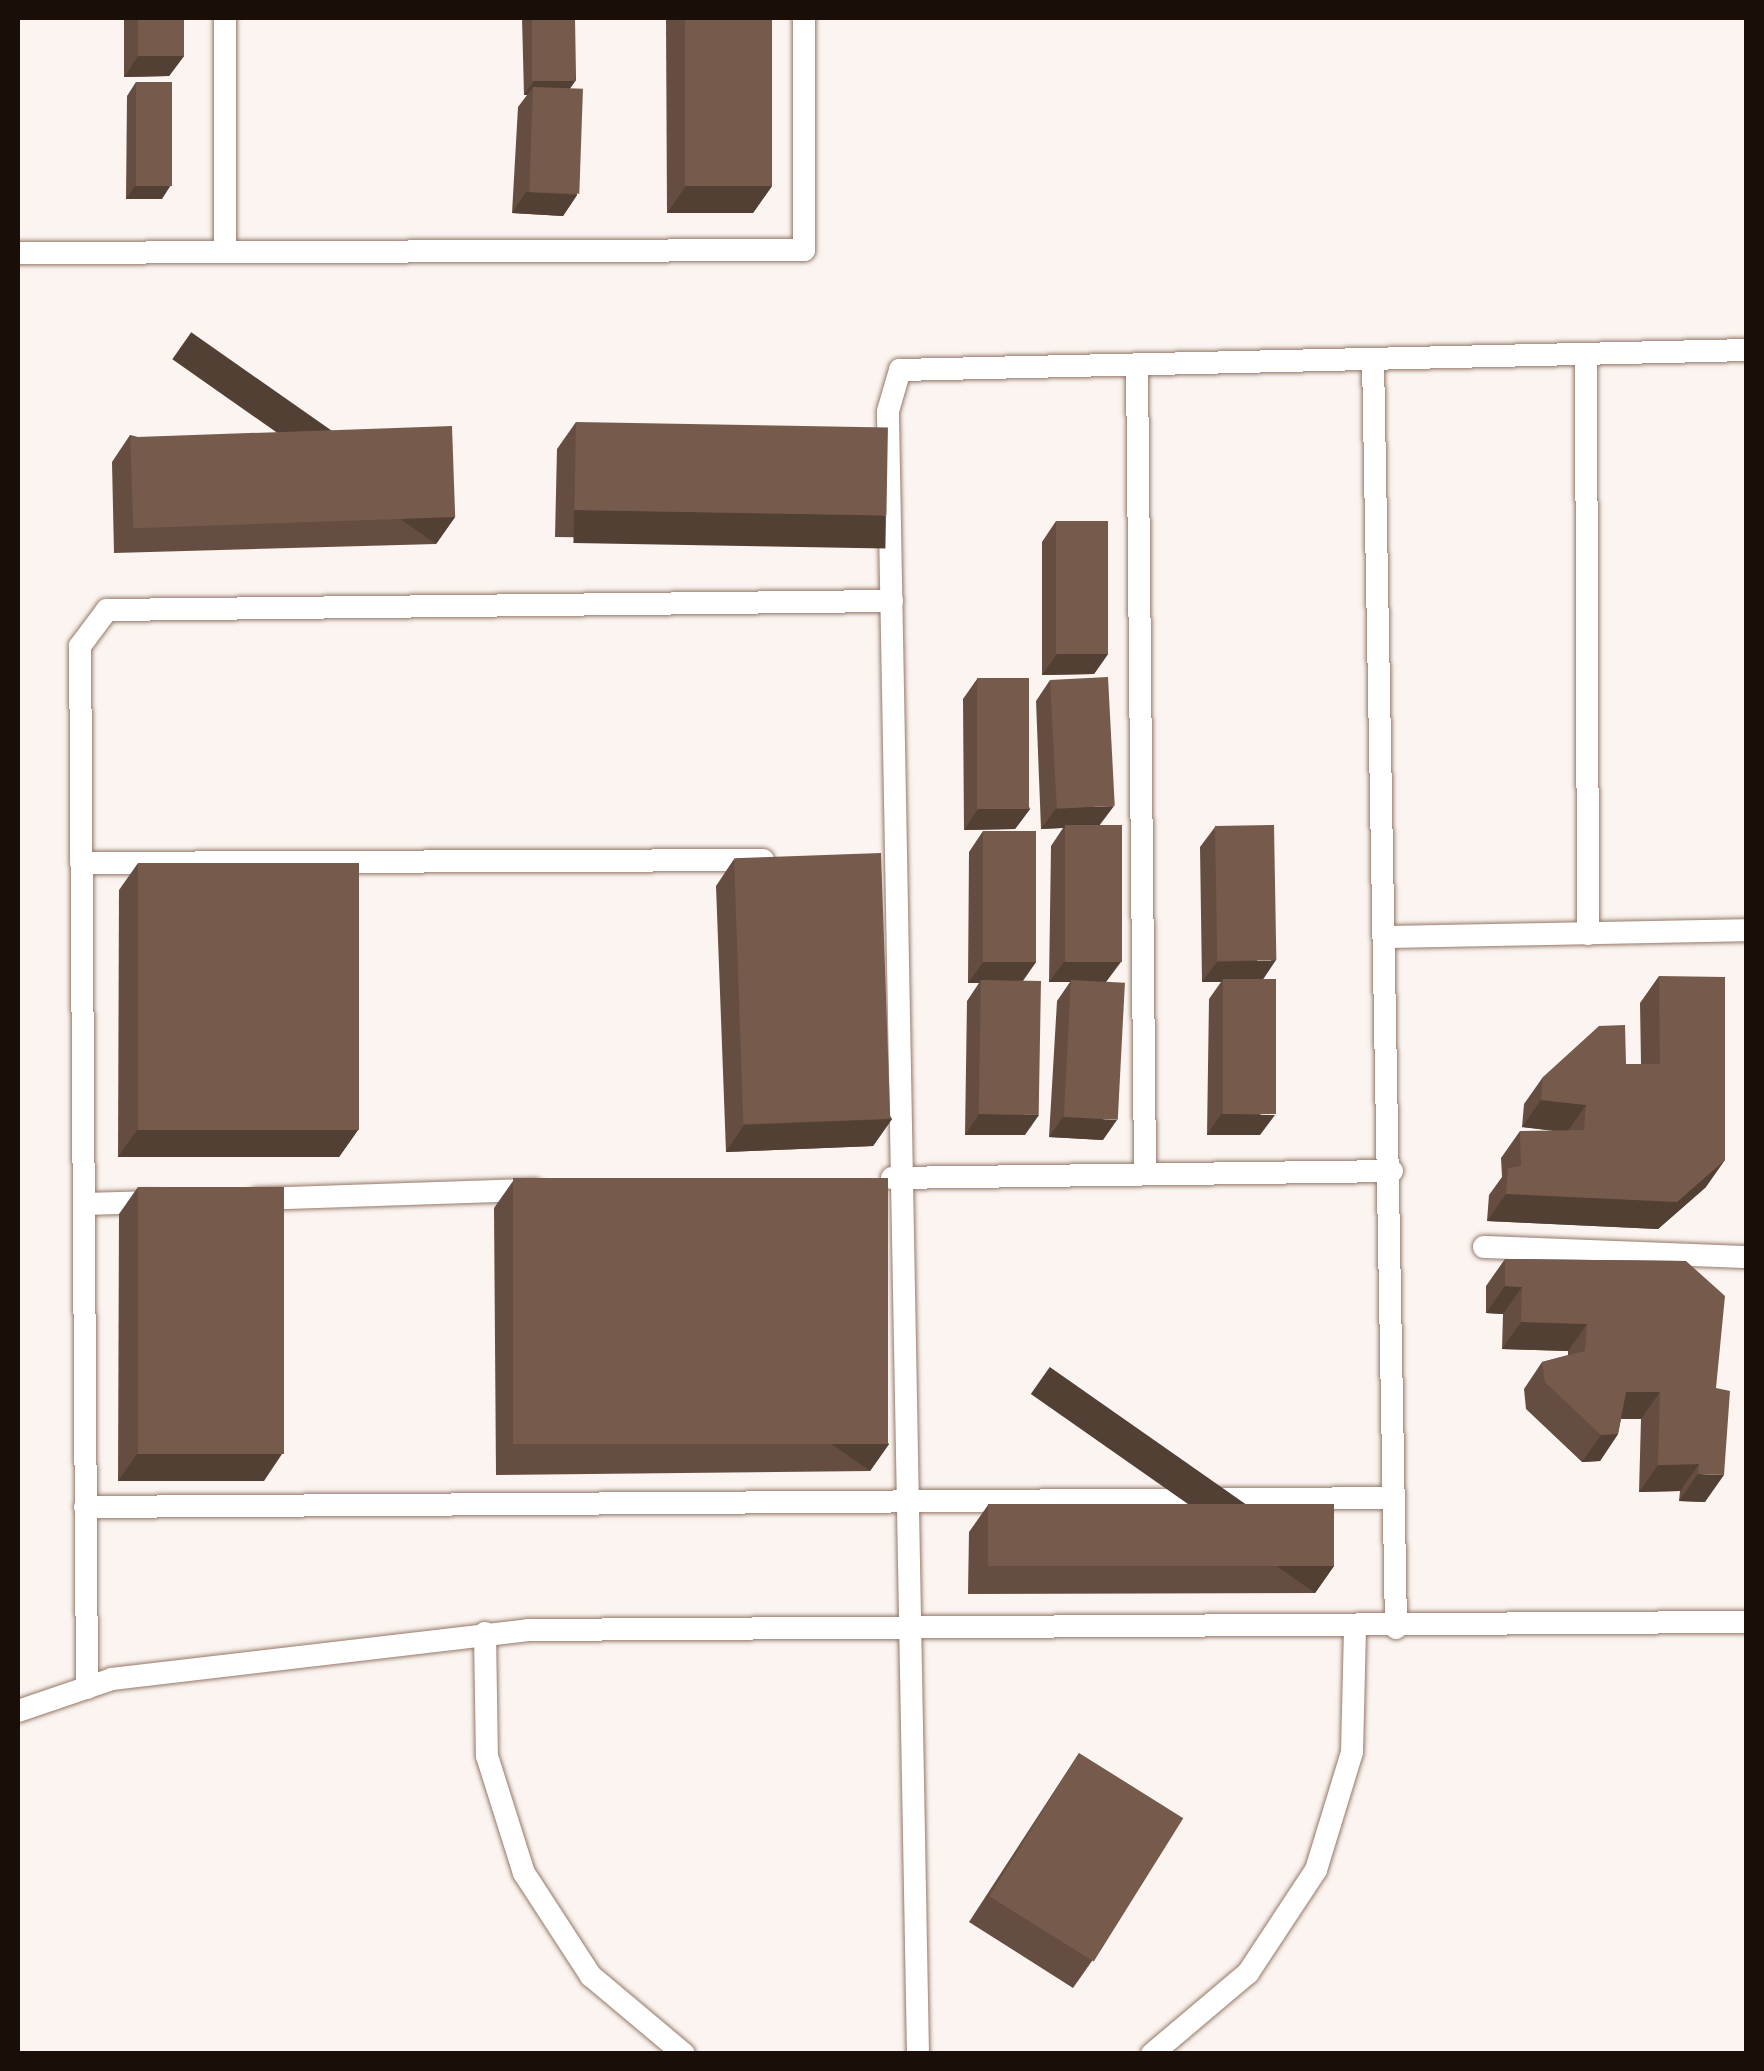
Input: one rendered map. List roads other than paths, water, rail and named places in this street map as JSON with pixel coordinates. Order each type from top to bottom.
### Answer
[{"type":"street","points":[[225,18],[225,252]]},
{"type":"street","points":[[18,253],[804,250],[804,18]]},
{"type":"street","points":[[918,2054],[903,1178],[887,859],[892,601],[888,411],[900,370],[1746,350]]},
{"type":"street","points":[[1586,354],[1588,934]]},
{"type":"street","points":[[1373,359],[1392,1171],[1396,1628]]},
{"type":"street","points":[[1137,364],[1145,1174]]},
{"type":"street","points":[[87,1688],[80,646],[108,610],[892,601]]},
{"type":"street","points":[[82,863],[798,860]]},
{"type":"street","points":[[1386,937],[1746,930]]},
{"type":"street","points":[[864,1179],[1392,1171]]},
{"type":"street","points":[[220,1200],[572,1188]]},
{"type":"street","points":[[84,1204],[181,1201]]},
{"type":"street","points":[[1484,1247],[1746,1257]]},
{"type":"street","points":[[86,1507],[1394,1498]]},
{"type":"street","points":[[18,1711],[87,1688],[485,1632],[1355,1629],[1746,1622]]},
{"type":"street","points":[[1152,2054],[1248,1973],[1316,1870],[1352,1752],[1355,1629]]},
{"type":"street","points":[[485,1632],[487,1756],[524,1873],[591,1976],[684,2054]]}]
